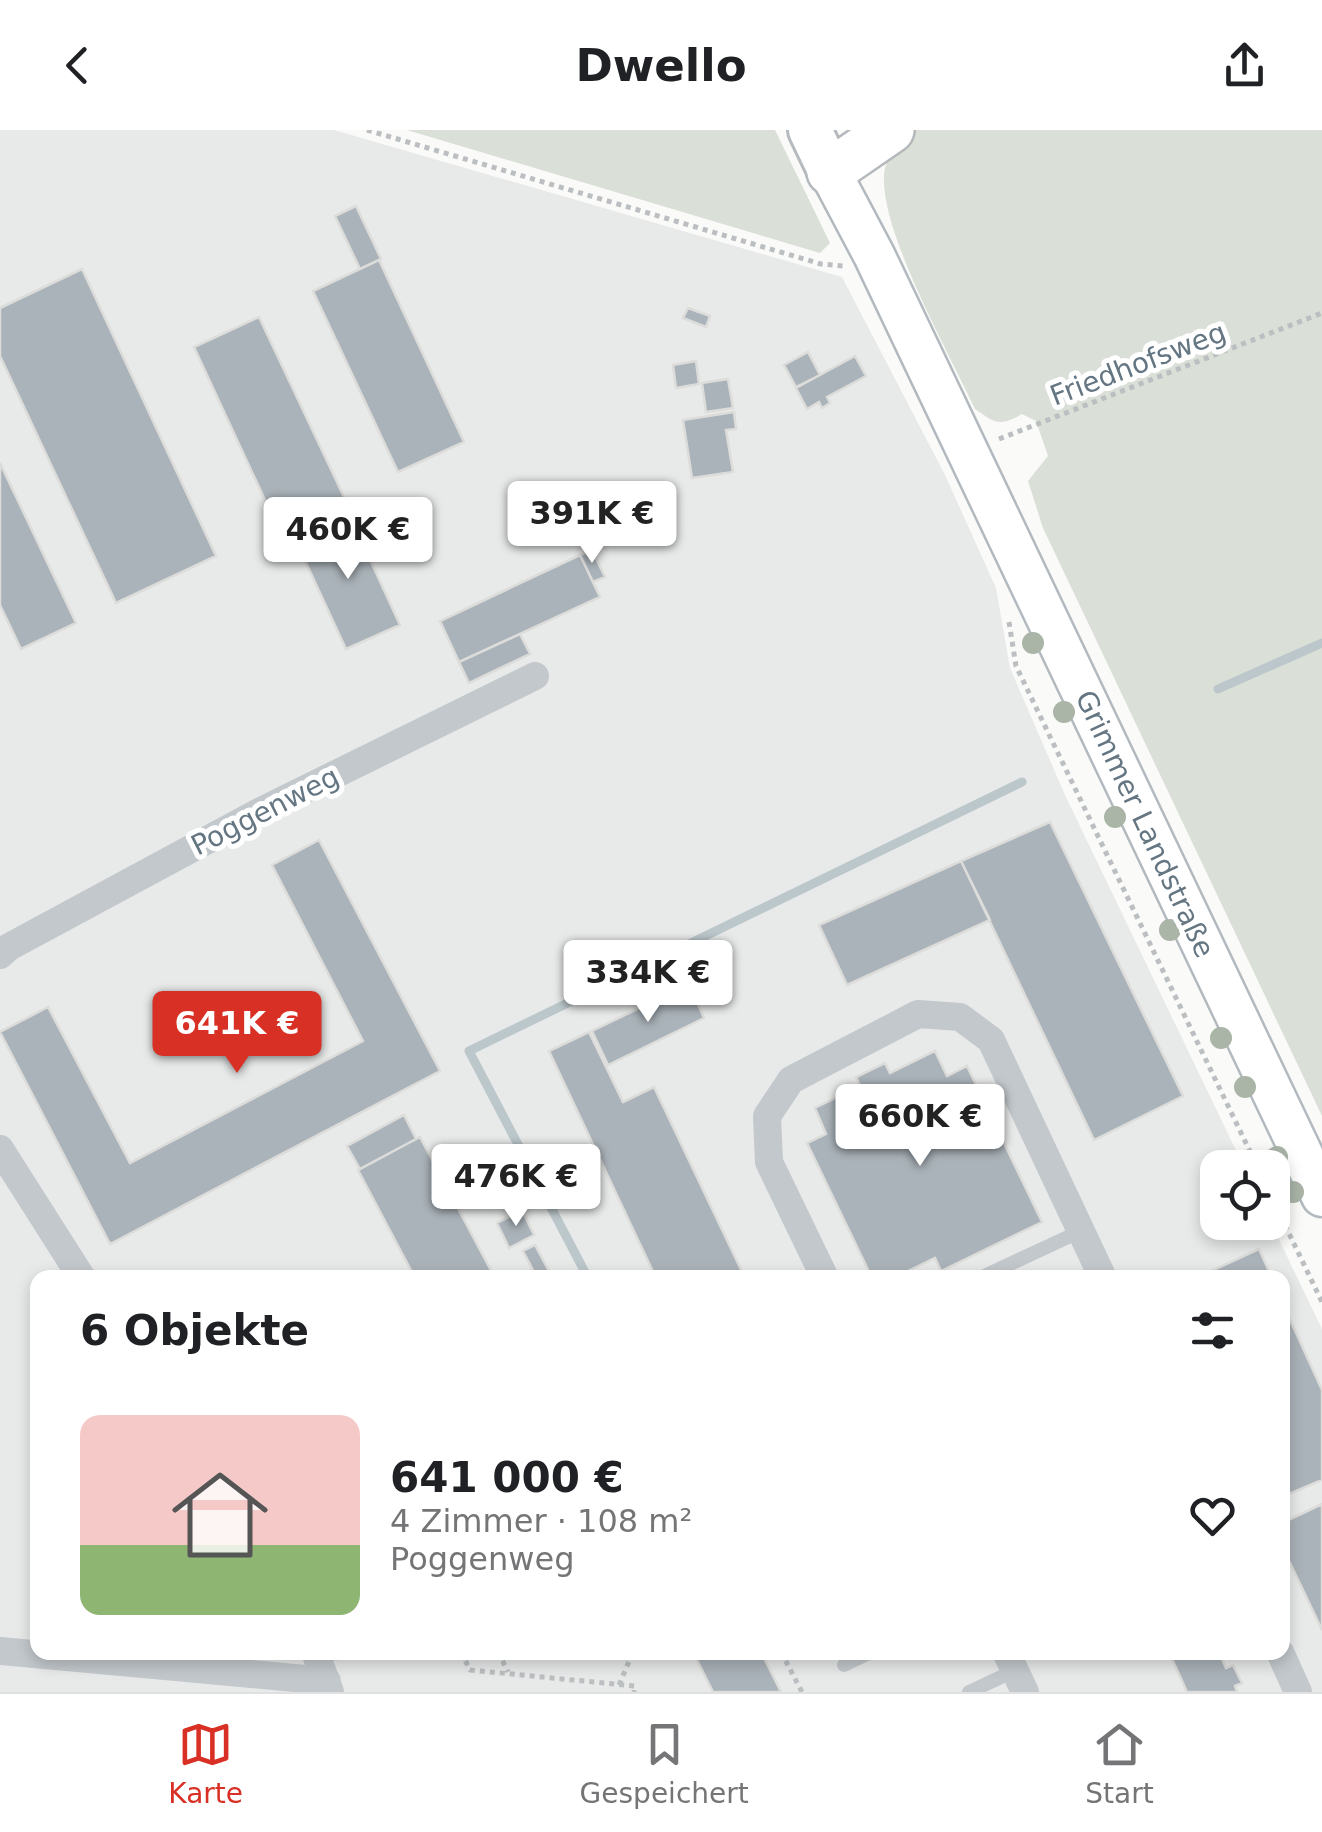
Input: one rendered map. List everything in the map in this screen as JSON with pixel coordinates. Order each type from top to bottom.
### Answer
[{"type":"highway","points":[[830,172],[890,130]]},
{"type":"main road","points":[[810,130],[830,172]]},
{"type":"main road","name":"Grimmer Landstraße","points":[[830,172],[874,255],[1322,1196]]},
{"type":"street","name":"Poggenweg","points":[[0,956],[8,947],[264,810],[535,676]]},
{"type":"street","points":[[821,1270],[769,1162],[767,1116],[791,1080],[918,1014],[960,1017],[991,1040],[1099,1270]]},
{"type":"street","points":[[0,1149],[77,1270]]},
{"type":"street","points":[[0,1651],[30,1654]]},
{"type":"street","points":[[82,1660],[328,1687],[318,1660]]},
{"type":"street","points":[[1284,1660],[1298,1692]]},
{"type":"lane","points":[[997,1270],[1081,1231]]},
{"type":"lane","points":[[844,1665],[854,1660]]},
{"type":"lane","points":[[969,1692],[1015,1672]]},
{"type":"path","points":[[366,130],[821,264],[849,266],[874,255]]},
{"type":"path","name":"Friedhofsweg","points":[[968,452],[1322,313]]},
{"type":"path","points":[[1290,1235],[1322,1302]]},
{"type":"path","points":[[465,1660],[470,1670],[635,1686],[634,1692]]},
{"type":"path","points":[[502,1660],[509,1674]]},
{"type":"path","points":[[619,1684],[630,1660]]},
{"type":"path","points":[[785,1660],[802,1692]]},
{"type":"shaded area","points":[[0,130],[334,130],[842,277],[945,475],[996,588],[1010,668],[1065,795],[1236,1150],[1200,1150],[1200,1240],[1279,1240],[1322,1329],[1322,1692],[0,1692]]},
{"type":"shaded area","points":[[407,130],[775,130],[830,243],[820,253]]},
{"type":"shaded area","points":[[910,130],[1322,130],[1322,1116],[1043,528],[1028,481],[1048,456],[1036,421],[1022,414],[997,422],[975,409],[905,260],[893,229],[884,176],[889,157]]},
{"type":"building","points":[[356,206],[381,259],[360,269],[335,216]]},
{"type":"building","points":[[379,260],[464,442],[398,472],[313,291]]},
{"type":"building","points":[[82,269],[216,556],[116,603],[0,356],[0,308]]},
{"type":"building","points":[[688,308],[710,316],[706,327],[683,318]]},
{"type":"building","points":[[259,317],[344,497],[278,528],[194,347]]},
{"type":"building","points":[[808,352],[820,375],[796,387],[784,365]]},
{"type":"building","points":[[855,356],[866,376],[827,397],[830,403],[822,408],[819,402],[807,409],[796,388]]},
{"type":"building","points":[[696,361],[699,384],[676,388],[673,365]]},
{"type":"building","points":[[728,379],[733,408],[706,412],[702,383]]},
{"type":"building","points":[[734,412],[736,429],[726,430],[733,472],[692,478],[683,420]]},
{"type":"building","points":[[0,463],[76,623],[21,649],[0,605]]},
{"type":"building","points":[[349,514],[400,625],[346,649],[295,539]]},
{"type":"building","points":[[592,550],[605,577],[593,582],[580,555]]},
{"type":"building","points":[[580,555],[600,597],[459,662],[440,621]]},
{"type":"building","points":[[520,634],[530,654],[469,683],[459,662]]},
{"type":"building","points":[[1050,822],[1183,1096],[1094,1140],[961,861]]},
{"type":"building","points":[[319,840],[440,1071],[110,1244],[0,1032],[48,1007],[130,1163],[363,1041],[272,865]]},
{"type":"building","points":[[961,861],[990,920],[847,985],[819,925]]},
{"type":"building","points":[[689,984],[704,1018],[608,1065],[592,1031]]},
{"type":"building","points":[[589,1032],[623,1102],[654,1087],[741,1270],[652,1270],[549,1051]]},
{"type":"building","points":[[935,1051],[947,1076],[967,1066],[1042,1222],[943,1270],[935,1258],[910,1270],[868,1270],[807,1143],[826,1134],[815,1108],[860,1086],[856,1077],[885,1063],[890,1073]]},
{"type":"building","points":[[404,1115],[416,1139],[360,1169],[347,1146]]},
{"type":"building","points":[[420,1137],[491,1270],[411,1270],[358,1170]]},
{"type":"building","points":[[522,1210],[534,1235],[509,1248],[497,1223]]},
{"type":"building","points":[[535,1245],[548,1270],[533,1270],[523,1251]]},
{"type":"building","points":[[1259,1249],[1268,1270],[1213,1270]]},
{"type":"building","points":[[1290,1320],[1322,1390],[1322,1480],[1290,1494]]},
{"type":"building","points":[[1322,1504],[1322,1630],[1290,1563],[1290,1519]]},
{"type":"building","points":[[697,1660],[765,1660],[781,1692],[713,1692]]},
{"type":"building","points":[[1173,1660],[1222,1660],[1226,1668],[1233,1665],[1242,1683],[1235,1686],[1237,1692],[1187,1692]]},
{"type":"waterway","points":[[1218,689],[1322,643]]},
{"type":"waterway","points":[[584,1270],[469,1051],[1022,782]]}]
